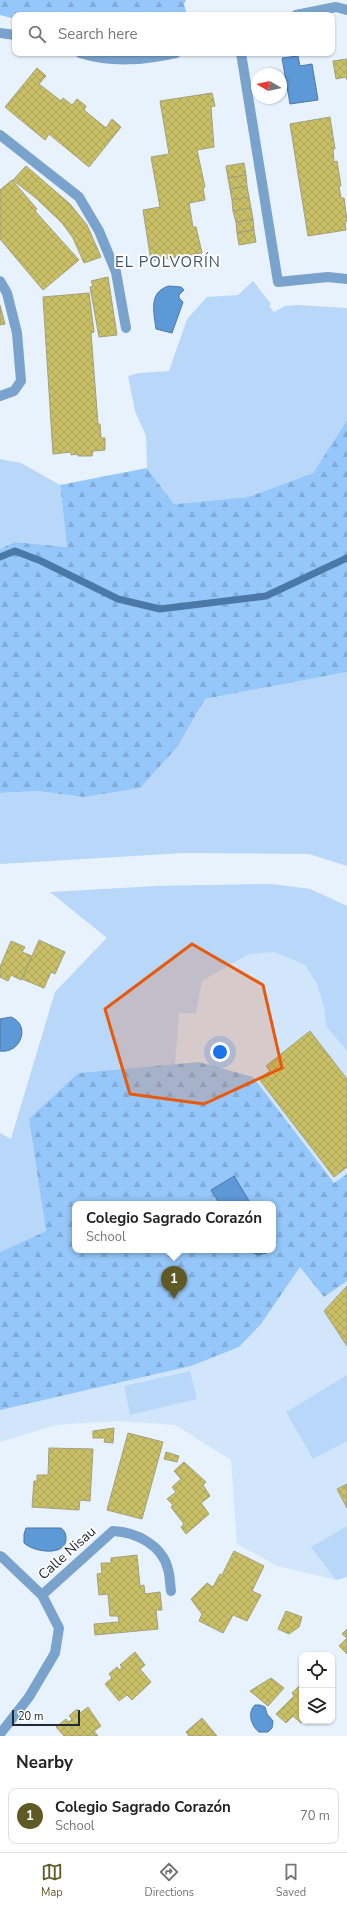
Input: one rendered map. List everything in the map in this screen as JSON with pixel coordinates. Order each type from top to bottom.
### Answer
[{"type":"street","points":[[311,12],[336,7],[347,10]]},
{"type":"street","points":[[0,33],[12,35]]},
{"type":"street","points":[[90,56],[128,60],[155,56]]},
{"type":"street","points":[[241,56],[278,282],[328,276],[347,279]]},
{"type":"street","points":[[0,136],[79,197],[99,231],[116,272],[126,328]]},
{"type":"street","points":[[0,281],[7,293],[17,333],[21,381],[14,391],[0,396]]},
{"type":"street","name":"Calle Nisau","points":[[42,1595],[113,1532],[127,1532],[156,1547],[168,1568],[171,1591]]},
{"type":"street","points":[[0,1556],[42,1595],[59,1628],[55,1652],[29,1696],[0,1734]]},
{"type":"highlighted area","points":[[192,944],[263,985],[282,1068],[204,1104],[130,1094],[105,1009]]},
{"type":"shaded area","points":[[298,56],[300,66],[312,64],[318,100],[290,104],[287,87],[287,68],[284,68],[282,58]]},
{"type":"shaded area","points":[[253,281],[271,304],[269,306],[274,312],[285,306],[298,305],[347,308],[347,420],[313,473],[248,497],[174,504],[147,468],[146,436],[135,411],[128,376],[139,373],[169,371],[187,319],[207,297],[238,295]]},
{"type":"shaded area","points":[[169,286],[181,287],[184,290],[179,295],[179,298],[183,302],[172,333],[156,329],[154,310],[155,298],[158,293],[162,289]]},
{"type":"shaded area","points":[[0,459],[21,463],[60,485],[67,547],[14,542],[0,549]]},
{"type":"shaded area","points":[[347,672],[347,866],[309,854],[184,853],[0,864],[0,793],[37,791],[83,797],[178,746],[205,699]]},
{"type":"shaded area","points":[[271,884],[310,889],[347,906],[347,1577],[336,1580],[277,1566],[237,1544],[231,1460],[175,1425],[117,1421],[56,1425],[0,1442],[0,1176],[55,992],[156,886]]},
{"type":"shaded area","points":[[271,884],[310,889],[347,906],[347,1051],[326,1026],[324,1007],[317,984],[305,965],[275,952],[249,954],[202,981],[196,1013],[179,1013],[175,1064],[78,1073],[29,1119],[46,1231],[0,1252],[0,1133],[11,1139],[55,992],[107,938],[50,892],[156,886]]},
{"type":"shaded area","points":[[11,1017],[21,1026],[21,1038],[18,1044],[13,1048],[7,1051],[0,1051],[0,1019]]},
{"type":"shaded area","points":[[234,1176],[249,1201],[218,1201],[211,1190]]},
{"type":"shaded area","points":[[254,1253],[266,1253],[258,1255]]},
{"type":"shaded area","points":[[190,1371],[197,1399],[130,1415],[124,1386]]},
{"type":"shaded area","points":[[347,1375],[347,1441],[313,1459],[286,1412]]},
{"type":"shaded area","points":[[347,1526],[347,1577],[336,1580],[311,1547]]},
{"type":"shaded area","points":[[26,1528],[61,1528],[65,1534],[65,1545],[55,1551],[34,1549],[24,1543]]},
{"type":"shaded area","points":[[255,1705],[265,1707],[267,1714],[273,1721],[272,1728],[268,1732],[259,1732],[252,1723],[251,1711]]},
{"type":"green space","points":[[0,0],[186,0],[184,4],[186,12],[12,12],[12,18],[0,15]]},
{"type":"green space","points":[[347,420],[347,672],[205,699],[178,746],[140,788],[83,797],[37,791],[0,793],[0,549],[14,542],[67,547],[60,485],[147,468],[174,504],[248,497],[313,473]]},
{"type":"green space","points":[[199,1062],[253,1077],[334,1183],[347,1174],[347,1281],[324,1297],[300,1267],[261,1324],[239,1347],[191,1366],[0,1410],[0,1252],[46,1231],[29,1119],[78,1073]]},
{"type":"building","points":[[347,59],[347,80],[346,77],[336,79],[333,61]]},
{"type":"building","points":[[37,68],[46,76],[39,84],[61,101],[63,98],[72,105],[77,99],[86,106],[84,110],[106,128],[112,119],[121,127],[89,167],[49,134],[45,140],[5,107]]},
{"type":"building","points":[[212,93],[215,106],[211,107],[214,147],[197,150],[205,187],[203,188],[205,200],[189,203],[193,227],[196,227],[202,253],[151,261],[143,210],[160,207],[151,157],[169,154],[160,101]]},
{"type":"building","points":[[330,117],[335,149],[333,149],[334,162],[337,161],[341,186],[339,186],[341,198],[344,198],[347,221],[345,223],[346,230],[308,236],[290,124]]},
{"type":"building","points":[[244,163],[246,175],[228,178],[226,166]]},
{"type":"building","points":[[26,166],[70,204],[87,225],[101,257],[84,263],[73,238],[62,223],[37,199],[13,180]]},
{"type":"building","points":[[246,175],[247,186],[230,189],[228,178]]},
{"type":"building","points":[[12,180],[37,209],[35,211],[79,260],[43,290],[0,239],[0,190]]},
{"type":"building","points":[[247,186],[249,197],[232,200],[230,189]]},
{"type":"building","points":[[249,197],[251,208],[233,211],[232,200]]},
{"type":"building","points":[[251,208],[253,219],[236,222],[233,211]]},
{"type":"building","points":[[253,219],[254,230],[237,233],[236,222]]},
{"type":"building","points":[[254,230],[256,242],[239,245],[237,233]]},
{"type":"building","points":[[108,277],[117,335],[99,337],[90,287],[93,286],[91,281]]},
{"type":"building","points":[[89,293],[94,332],[91,333],[98,424],[100,424],[101,438],[105,438],[105,450],[93,451],[92,456],[78,456],[77,454],[71,455],[71,452],[53,454],[43,297]]},
{"type":"building","points":[[0,305],[5,324],[0,325]]},
{"type":"building","points":[[39,940],[65,952],[55,974],[51,972],[44,988],[22,979]]},
{"type":"building","points":[[11,941],[25,947],[22,952],[32,956],[21,980],[11,975],[8,981],[0,977],[0,967]]},
{"type":"building","points":[[310,1031],[347,1079],[347,1167],[334,1177],[259,1079],[270,1071],[266,1066]]},
{"type":"building","points":[[347,1286],[347,1346],[324,1311]]},
{"type":"building","points":[[114,1428],[113,1443],[104,1442],[105,1438],[93,1438],[93,1431]]},
{"type":"building","points":[[128,1433],[163,1442],[142,1519],[107,1510]]},
{"type":"building","points":[[49,1448],[93,1449],[90,1501],[80,1500],[79,1510],[32,1507],[34,1481],[37,1481],[37,1475],[48,1475]]},
{"type":"building","points":[[166,1452],[179,1456],[177,1462],[164,1459]]},
{"type":"building","points":[[184,1462],[206,1482],[203,1485],[210,1496],[201,1503],[209,1514],[186,1534],[181,1527],[184,1524],[171,1507],[173,1505],[167,1499],[176,1492],[172,1487],[181,1479],[174,1471]]},
{"type":"building","points":[[347,1484],[347,1508],[337,1489]]},
{"type":"building","points":[[234,1551],[264,1566],[252,1591],[261,1595],[247,1621],[233,1615],[223,1633],[199,1621],[202,1614],[191,1599],[207,1583],[213,1587],[220,1574],[222,1575]]},
{"type":"building","points":[[137,1555],[140,1586],[144,1585],[145,1594],[160,1592],[162,1610],[156,1610],[158,1629],[95,1635],[94,1624],[119,1622],[118,1616],[110,1616],[108,1594],[99,1595],[97,1574],[102,1573],[101,1563],[111,1563],[111,1558]]},
{"type":"building","points":[[286,1611],[302,1617],[299,1627],[289,1634],[278,1629]]},
{"type":"building","points":[[347,1629],[347,1638],[342,1634]]},
{"type":"building","points":[[347,1638],[347,1654],[339,1646]]},
{"type":"building","points":[[135,1652],[145,1665],[140,1669],[151,1682],[132,1700],[127,1695],[119,1701],[105,1684],[112,1678],[109,1674],[117,1667],[120,1670],[122,1667],[120,1665]]},
{"type":"building","points":[[271,1678],[284,1688],[268,1706],[250,1691]]},
{"type":"building","points":[[299,1686],[299,1721],[293,1716],[286,1723],[276,1714],[294,1696],[292,1693]]},
{"type":"building","points":[[88,1707],[101,1726],[94,1731],[98,1736],[64,1736],[56,1727],[66,1719],[69,1722],[72,1719],[69,1716],[77,1709],[80,1713]]},
{"type":"building","points":[[202,1718],[217,1736],[189,1736],[186,1732]]},
{"type":"waterway","points":[[0,557],[15,551],[41,561],[118,599],[160,609],[266,596],[347,558]]},
{"type":"place","name":"Colegio Sagrado Corazón","points":[[174,1299]]},
{"type":"district","name":"EL POLVORÍN","points":[[168,262]]}]
